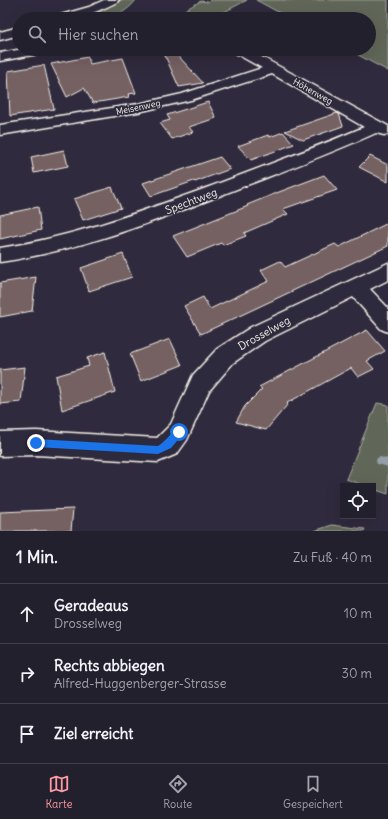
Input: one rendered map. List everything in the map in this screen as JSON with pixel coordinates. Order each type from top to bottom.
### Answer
[{"type":"street","points":[[83,12],[113,0]]},
{"type":"street","points":[[0,36],[12,33]]},
{"type":"street","points":[[0,57],[12,55]]},
{"type":"street","name":"Höhenweg","points":[[250,56],[382,129]]},
{"type":"street","name":"Meisenweg","points":[[0,130],[138,108],[186,97],[273,69]]},
{"type":"street","name":"Spechtweg","points":[[0,254],[18,252],[79,239],[138,221],[330,147],[382,129]]},
{"type":"street","name":"Drosselweg","points":[[0,444],[36,443],[158,450],[168,445],[179,432],[201,383],[225,356],[258,334],[388,271]]},
{"type":"street","points":[[356,286],[388,323]]},
{"type":"green space","points":[[119,0],[136,0],[123,12],[100,12]]},
{"type":"green space","points":[[210,0],[247,0],[224,12],[181,12],[201,1],[208,2]]},
{"type":"green space","points":[[256,0],[388,0],[388,71],[360,56],[376,56],[376,12],[278,12]]},
{"type":"green space","points":[[377,403],[388,405],[388,494],[376,490],[376,483],[357,483],[346,479]]},
{"type":"green space","points":[[332,525],[365,529],[364,531],[314,531]]},
{"type":"building","points":[[165,56],[178,56],[203,83],[179,87]]},
{"type":"building","points":[[88,57],[90,64],[123,58],[136,93],[128,94],[129,97],[93,103],[84,88],[67,97],[51,64]]},
{"type":"building","points":[[44,65],[54,109],[10,116],[8,71]]},
{"type":"building","points":[[208,102],[216,118],[189,127],[193,132],[172,139],[160,123],[170,120],[167,115]]},
{"type":"building","points":[[337,113],[339,114],[343,126],[303,140],[285,131]]},
{"type":"building","points":[[283,132],[294,144],[251,160],[238,146],[268,135],[270,137]]},
{"type":"building","points":[[64,150],[68,166],[34,173],[31,157]]},
{"type":"building","points":[[370,156],[388,165],[388,182],[359,167]]},
{"type":"building","points":[[220,157],[230,169],[195,182],[194,181],[151,196],[143,183]]},
{"type":"building","points":[[324,175],[337,190],[283,209],[288,214],[244,233],[246,236],[223,245],[221,243],[187,257],[173,236],[279,192]]},
{"type":"building","points":[[112,187],[121,208],[83,220],[74,199]]},
{"type":"building","points":[[38,207],[41,230],[0,239],[0,215]]},
{"type":"building","points":[[388,223],[388,246],[201,334],[184,306],[203,297],[210,309],[269,281],[261,270],[280,261],[285,267],[335,244],[339,247]]},
{"type":"building","points":[[123,254],[132,277],[89,291],[81,268]]},
{"type":"building","points":[[36,277],[32,311],[0,317],[0,283]]},
{"type":"building","points":[[367,330],[385,351],[367,361],[374,369],[358,377],[351,368],[287,403],[288,404],[266,430],[236,422],[245,406],[262,389],[259,387]]},
{"type":"building","points":[[170,339],[182,365],[141,381],[130,354]]},
{"type":"building","points":[[105,352],[115,392],[62,410],[56,376],[89,366],[87,358]]},
{"type":"building","points":[[25,367],[21,402],[0,404],[0,370]]},
{"type":"building","points":[[73,509],[71,531],[0,531],[0,512]]},
{"type":"waterway","points":[[380,461],[388,463]]},
{"type":"route","points":[[36,443],[158,450],[168,445],[179,432]]}]
